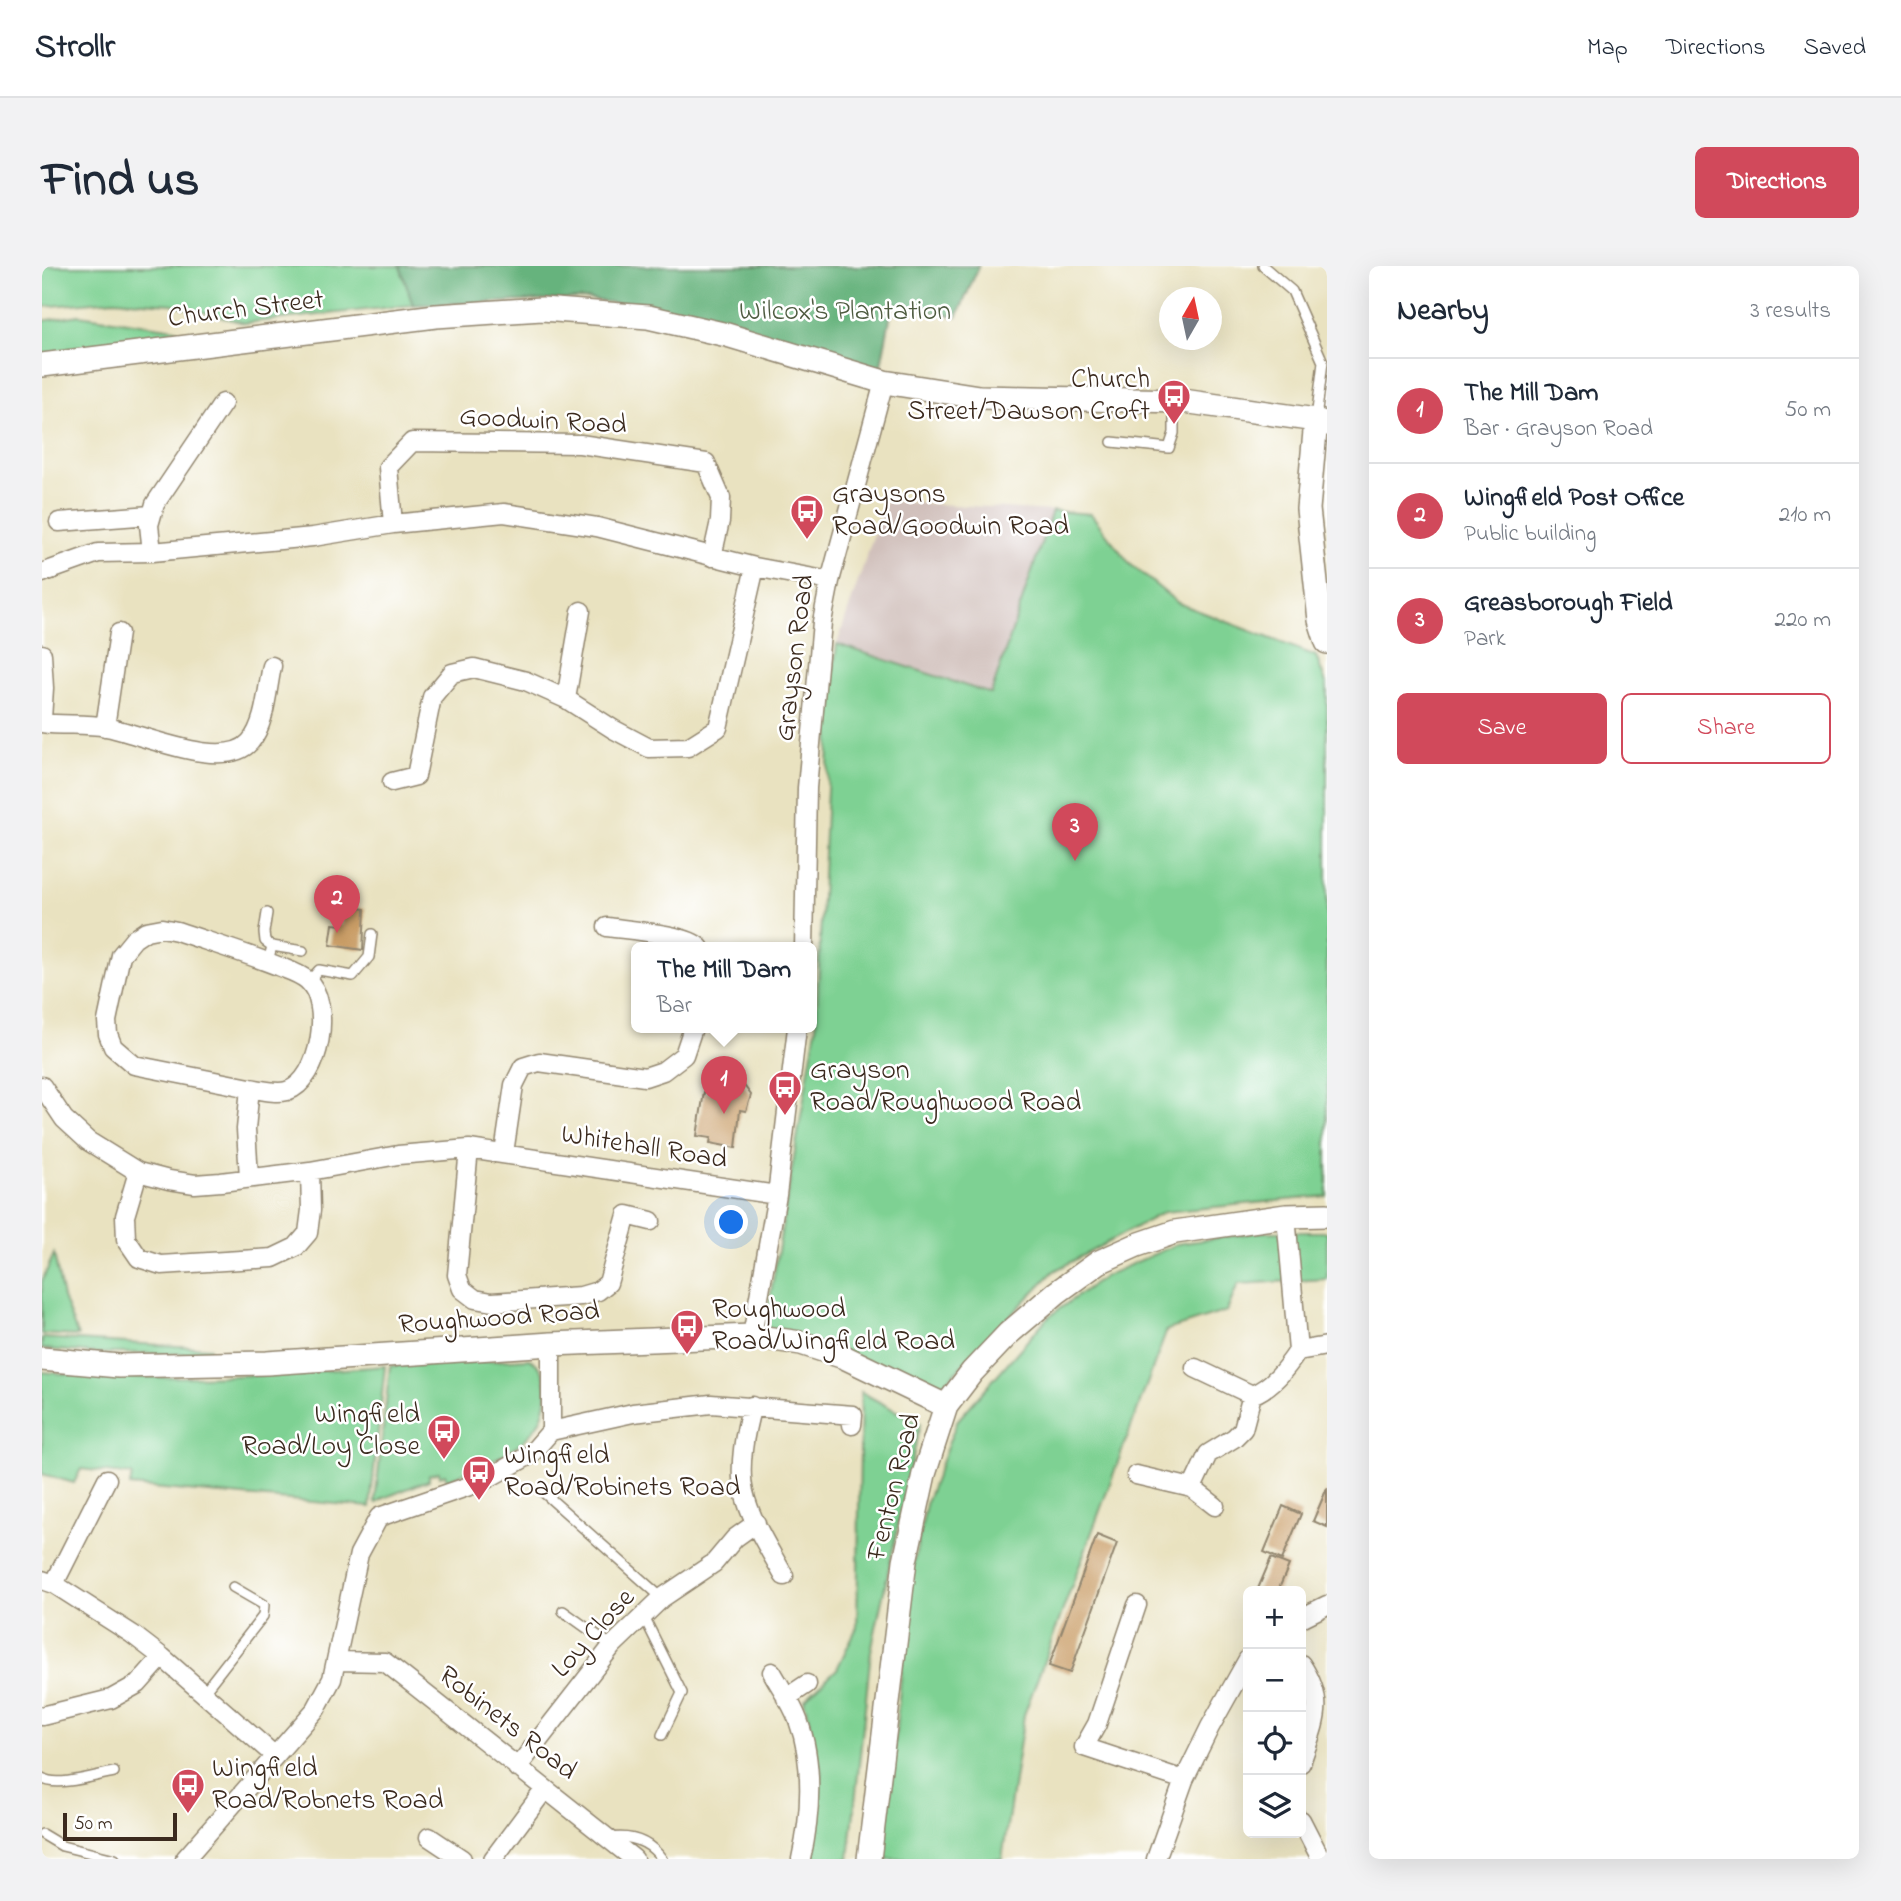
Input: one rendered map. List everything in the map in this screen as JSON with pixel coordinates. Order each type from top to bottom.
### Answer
[{"type":"street","name":"Church Street","points":[[42,365],[436,316],[541,309],[648,317],[727,335],[884,382],[979,397],[1174,401],[1321,422]]},
{"type":"street","name":"Grayson Road","points":[[804,942],[807,788],[817,662],[830,581],[884,382]]},
{"type":"street","points":[[152,552],[149,526],[155,504],[223,403]]},
{"type":"street","points":[[1321,422],[1308,509],[1320,620],[1327,642]]},
{"type":"street","name":"Goodwin Road","points":[[393,524],[388,467],[412,442],[580,444],[706,463],[721,498],[720,521],[712,557]]},
{"type":"street","points":[[42,573],[98,553],[152,552],[313,537],[393,524],[504,513],[597,527],[755,567],[830,581]]},
{"type":"street","points":[[59,522],[151,515]]},
{"type":"street","points":[[392,782],[416,776],[432,697],[439,686],[452,673],[474,668],[526,681],[566,699],[649,748],[688,747],[718,728],[755,567]]},
{"type":"street","points":[[566,699],[581,611]]},
{"type":"street","points":[[105,727],[119,633]]},
{"type":"street","points":[[42,654],[42,721],[105,727],[212,755],[233,753],[249,744],[259,728],[272,666]]},
{"type":"street","points":[[607,927],[690,942]]},
{"type":"street","points":[[162,928],[270,954],[309,981],[316,991],[321,1013],[310,1073],[286,1091],[250,1088],[134,1065],[113,1047],[108,1034],[107,1021],[121,955],[134,939],[146,932],[162,928]]},
{"type":"street","points":[[504,1153],[514,1085],[523,1067],[539,1062],[645,1077],[663,1071],[684,1055],[691,1033]]},
{"type":"street","points":[[752,1336],[776,1195],[796,1033]]},
{"type":"street","name":"Whitehall Road","points":[[42,1087],[64,1119],[80,1134],[138,1172],[195,1184],[310,1171],[398,1155],[469,1149],[776,1195]]},
{"type":"street","points":[[249,1177],[246,1129],[250,1088]]},
{"type":"street","points":[[469,1149],[457,1275],[462,1289],[475,1299],[492,1301],[568,1297],[598,1292],[608,1283],[627,1215],[651,1221]]},
{"type":"street","points":[[138,1172],[125,1216],[126,1239],[139,1258],[161,1265],[273,1258],[296,1247],[308,1233],[311,1210],[310,1171]]},
{"type":"street","name":"Fenton Road","points":[[869,1859],[905,1561],[924,1474],[946,1406],[1009,1333],[1056,1293],[1099,1262],[1175,1232],[1286,1216],[1327,1215]]},
{"type":"street","points":[[1195,1368],[1252,1395],[1263,1391],[1273,1382],[1298,1350],[1286,1216]]},
{"type":"street","name":"Roughwood Road","points":[[42,1359],[119,1366],[267,1363],[551,1344],[752,1336],[801,1343],[844,1357],[946,1406]]},
{"type":"street","points":[[551,1344],[551,1431]]},
{"type":"street","points":[[1298,1350],[1327,1346]]},
{"type":"street","points":[[1192,1488],[1208,1454],[1243,1429],[1252,1395]]},
{"type":"street","points":[[185,1859],[317,1709],[332,1679],[359,1554],[379,1517],[481,1482],[530,1455],[551,1431],[633,1413],[711,1404],[752,1406],[853,1415],[852,1425]]},
{"type":"street","points":[[752,1406],[744,1435],[743,1491],[756,1523],[784,1576]]},
{"type":"street","points":[[1136,1475],[1192,1488],[1214,1506]]},
{"type":"street","points":[[107,1479],[48,1582],[132,1634],[275,1756]]},
{"type":"street","name":"Loy Close","points":[[517,1768],[612,1646],[662,1598],[714,1563],[735,1538],[756,1523]]},
{"type":"street","points":[[1136,1605],[1097,1724],[1084,1747],[1184,1780]]},
{"type":"street","points":[[1306,1616],[1327,1605]]},
{"type":"street","points":[[42,1716],[111,1699],[138,1684],[162,1657]]},
{"type":"street","name":"Robinets Road","points":[[336,1661],[386,1662],[622,1851]]},
{"type":"street","points":[[1156,1859],[1184,1780],[1243,1668]]},
{"type":"street","points":[[1306,1671],[1315,1684],[1318,1711],[1306,1748]]},
{"type":"street","points":[[772,1672],[797,1719],[806,1752],[809,1798],[807,1832],[801,1859]]},
{"type":"street","points":[[786,1698],[807,1684]]},
{"type":"street","points":[[493,1859],[545,1789]]},
{"type":"street","points":[[1306,1830],[1321,1859]]},
{"type":"street","points":[[429,1837],[462,1859]]},
{"type":"lane","points":[[1263,266],[1292,291],[1323,362],[1321,422]]},
{"type":"lane","points":[[1112,442],[1169,448],[1174,433],[1174,401]]},
{"type":"lane","points":[[267,913],[264,932],[270,954],[303,951]]},
{"type":"lane","points":[[309,981],[319,970],[353,976],[369,957],[372,934]]},
{"type":"lane","points":[[544,1493],[662,1598]]},
{"type":"lane","points":[[203,1693],[263,1616],[264,1605],[233,1587]]},
{"type":"lane","points":[[563,1611],[612,1646]]},
{"type":"lane","points":[[643,1615],[682,1693],[662,1735]]},
{"type":"lane","points":[[42,1777],[46,1781],[56,1782],[114,1772]]},
{"type":"lane","points":[[42,1834],[62,1846],[115,1859]]},
{"type":"lane","points":[[622,1851],[624,1836],[638,1839],[663,1859]]},
{"type":"shaded area","points":[[885,501],[1052,511],[991,694],[837,644]]},
{"type":"green space","points":[[42,266],[400,266],[413,305],[244,323],[172,304],[114,300],[42,307]]},
{"type":"green space","name":"Wilcox's Plantation","points":[[400,266],[979,266],[957,317],[893,303],[880,370],[680,312],[586,299],[413,305]]},
{"type":"green space","points":[[79,315],[175,329],[192,340],[42,355],[42,321]]},
{"type":"green space","points":[[1052,511],[1091,514],[1130,564],[1178,603],[1316,656],[1327,686],[1327,1196],[1164,1212],[1054,1271],[936,1392],[765,1327],[817,1033],[832,681],[837,644],[991,694]]},
{"type":"green space","points":[[1258,1232],[1327,1232],[1327,1279],[1238,1284],[1227,1311],[1167,1330],[1024,1715],[1002,1859],[881,1859],[888,1816],[910,1581],[927,1500],[957,1421],[1048,1317],[1105,1276],[1177,1244]]},
{"type":"green space","points":[[54,1254],[63,1298],[78,1336],[42,1334],[42,1281]]},
{"type":"green space","points":[[42,1338],[210,1348],[209,1354],[95,1353],[42,1349]]},
{"type":"green space","points":[[529,1359],[541,1369],[546,1385],[545,1405],[539,1422],[529,1436],[499,1457],[447,1480],[445,1474],[440,1476],[439,1472],[429,1475],[429,1480],[375,1502],[390,1366]]},
{"type":"green space","points":[[385,1366],[370,1507],[130,1486],[132,1475],[81,1469],[74,1483],[42,1474],[42,1372],[171,1377],[256,1375]]},
{"type":"green space","points":[[861,1392],[920,1424],[871,1651],[849,1859],[813,1859],[821,1771],[804,1700],[837,1669],[857,1627]]},
{"type":"building","points":[[344,906],[365,909],[363,950],[330,945],[333,924],[341,925]]},
{"type":"building","points":[[737,1076],[751,1095],[746,1111],[740,1110],[736,1148],[710,1143],[711,1138],[697,1136],[704,1092],[714,1092]]},
{"type":"building","points":[[1327,1488],[1327,1527],[1313,1521]]},
{"type":"building","points":[[1283,1506],[1301,1514],[1282,1560],[1264,1552]]},
{"type":"building","points":[[1097,1535],[1117,1543],[1070,1673],[1049,1666]]},
{"type":"building","points":[[1271,1558],[1289,1565],[1280,1586],[1259,1586]]},
{"type":"place","name":"Church Street/Dawson Croft","points":[[1174,426]]},
{"type":"place","name":"Graysons Road/Goodwin Road","points":[[807,541]]},
{"type":"place","name":"Greasborough Field","points":[[1075,861]]},
{"type":"place","name":"Wingfield Post Office","points":[[337,933]]},
{"type":"place","name":"The Mill Dam","points":[[724,1114]]},
{"type":"place","name":"Grayson Road/Roughwood Road","points":[[785,1117]]},
{"type":"place","name":"Roughwood Road/Wingfield Road","points":[[687,1356]]},
{"type":"place","name":"Wingfield Road/Loy Close","points":[[444,1461]]},
{"type":"place","name":"Wingfield Road/Robinets Road","points":[[479,1502]]},
{"type":"place","name":"Wingfield Road/Robnets Road","points":[[188,1815]]}]
